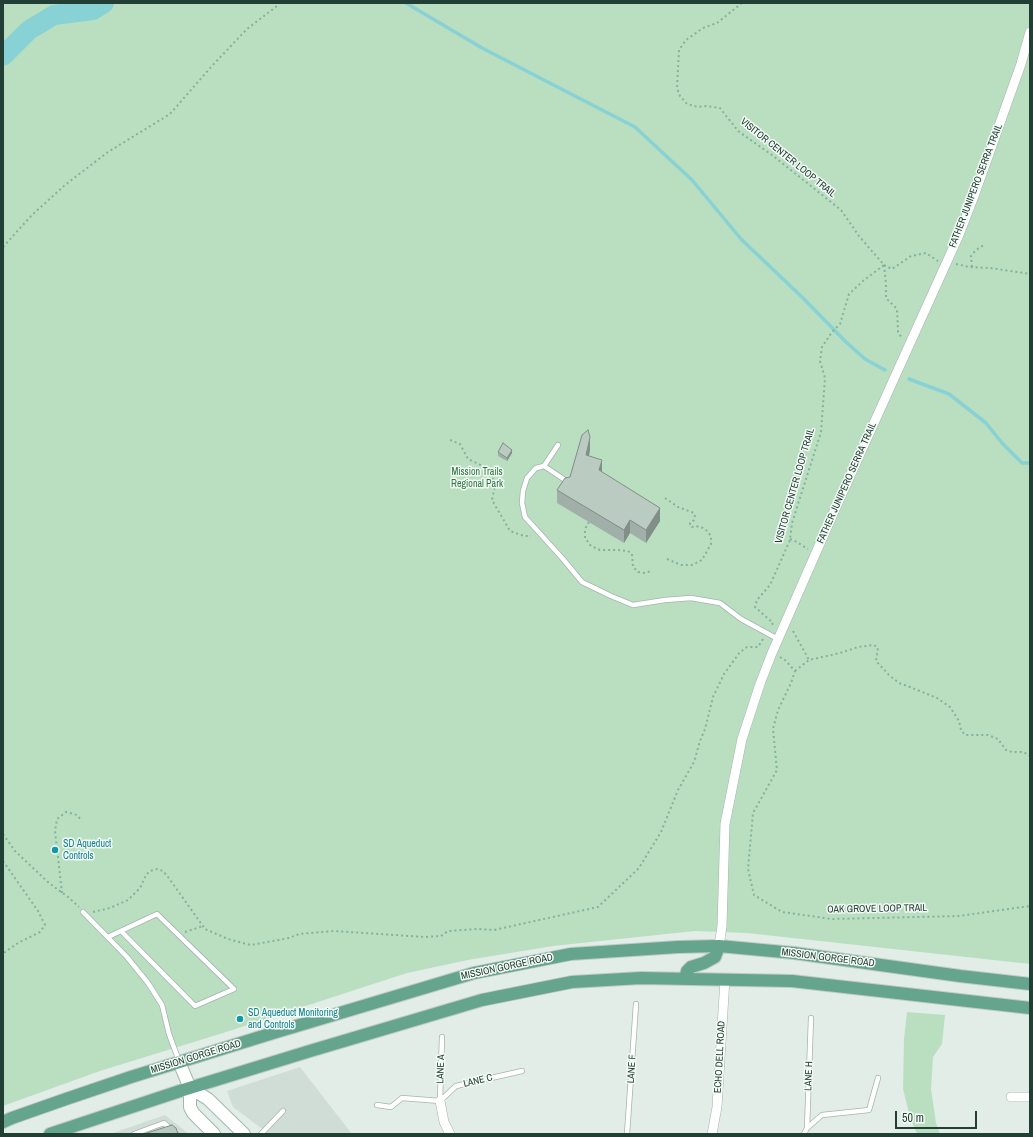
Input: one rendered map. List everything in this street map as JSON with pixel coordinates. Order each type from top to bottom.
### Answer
[{"type":"main road","points":[[685,979],[687,971],[691,968],[715,957],[719,946]]},
{"type":"main road","name":"MISSION GORGE ROAD","points":[[3,1122],[66,1099],[179,1062],[474,973],[571,954],[678,947],[719,946],[794,953],[1030,984]]},
{"type":"main road","points":[[50,1134],[190,1088],[482,1000],[572,982],[641,978],[792,981],[1030,1008]]},
{"type":"main road","points":[[179,1062],[190,1088],[190,1106],[192,1113],[214,1134]]},
{"type":"main road","points":[[190,1088],[208,1099],[244,1134]]},
{"type":"street","name":"FATHER JUNIPERO SERRA TRAIL","points":[[719,946],[722,926],[725,824],[742,739],[760,684],[778,639],[964,222],[1021,64],[1030,32]]},
{"type":"street","name":"ECHO DELL ROAD","points":[[712,1134],[718,1107],[725,979]]},
{"type":"street","points":[[1011,1097],[1030,1098]]},
{"type":"street","points":[[440,1101],[444,1122],[450,1134]]},
{"type":"lane","points":[[558,445],[544,466],[536,468],[526,478],[522,491],[522,502],[525,517],[563,558],[582,582],[633,605],[691,598],[720,603],[741,619],[778,639]]},
{"type":"lane","points":[[544,466],[565,480]]},
{"type":"lane","points":[[83,912],[127,957],[148,983],[162,1005],[169,1034],[179,1062]]},
{"type":"lane","points":[[108,937],[156,914],[234,988],[195,1006],[121,931]]},
{"type":"lane","name":"LANE F","points":[[627,1134],[636,1004]]},
{"type":"lane","name":"LANE H","points":[[804,1134],[807,1128],[811,1018]]},
{"type":"lane","name":"LANE A","points":[[440,1101],[442,1037]]},
{"type":"lane","name":"LANE C","points":[[440,1101],[456,1086],[522,1071]]},
{"type":"lane","points":[[807,1128],[822,1115],[869,1110],[878,1078]]},
{"type":"lane","points":[[377,1105],[391,1107],[402,1098],[440,1101]]},
{"type":"lane","points":[[261,1134],[283,1111]]},
{"type":"lane","points":[[134,1134],[164,1123],[176,1134]]},
{"type":"path","points":[[3,247],[31,216],[65,185],[108,152],[170,114],[247,29],[280,3]]},
{"type":"path","name":"VISITOR CENTER LOOP TRAIL","points":[[742,3],[717,23],[703,28],[686,40],[679,50],[676,88],[680,96],[687,104],[698,107],[707,106],[720,108],[738,131],[772,155],[841,210],[859,236],[884,265],[849,294],[840,324],[832,332],[822,347],[820,361],[825,378],[821,432],[792,523],[790,539],[770,585],[757,600],[755,607],[773,623]]},
{"type":"path","points":[[972,267],[971,256],[976,250],[984,245]]},
{"type":"path","points":[[884,265],[886,298],[897,309],[898,332],[902,338],[911,341]]},
{"type":"path","points":[[450,440],[460,444],[468,459],[485,467],[493,479],[495,486],[492,500],[510,531],[524,536],[532,536],[538,532]]},
{"type":"path","points":[[665,498],[678,507],[694,513],[695,517],[690,523],[690,526],[703,528],[707,531],[710,536],[711,544],[702,560],[692,565],[681,565],[667,559]]},
{"type":"path","points":[[589,522],[585,528],[585,538],[591,546],[600,550],[628,551],[632,554],[633,567],[638,572],[644,573],[652,571]]},
{"type":"path","points":[[790,539],[816,554]]},
{"type":"path","points":[[3,834],[16,851],[49,883],[83,912],[96,912],[128,900],[140,888],[146,875],[150,871],[157,869],[162,871],[168,877],[205,929],[228,939],[251,945],[289,938],[299,934],[334,931],[425,937],[441,936],[448,931],[478,929],[494,930],[598,906],[639,868],[661,832],[678,790],[694,762],[714,697],[724,674],[740,652],[748,647],[758,647],[773,623],[793,630],[809,660]]},
{"type":"path","points":[[772,653],[786,660],[795,671],[809,660],[874,645],[878,648],[876,661],[899,684],[937,698],[950,707],[965,735],[988,735],[998,740],[1006,750],[1021,752],[1030,756]]},
{"type":"path","name":"OAK GROVE LOOP TRAIL","points":[[795,671],[778,710],[773,729],[777,770],[753,813],[748,869],[754,895],[782,912],[832,919],[959,916],[1030,906]]},
{"type":"path","points":[[62,893],[55,831],[57,819],[66,812],[77,815],[82,821]]},
{"type":"path","points":[[3,861],[38,911],[45,925],[40,932],[18,943],[5,952],[3,958]]},
{"type":"path","points":[[180,937],[184,932],[203,926]]},
{"type":"shaded area","points":[[300,1067],[352,1134],[269,1134],[233,1107],[227,1091]]},
{"type":"shaded area","points":[[165,1115],[189,1134],[110,1134]]},
{"type":"green space","name":"Mission Trails Regional Park","points":[[3,3],[1030,3],[1030,964],[747,933],[695,931],[553,946],[468,960],[407,973],[223,1033],[100,1071],[3,1106]]},
{"type":"green space","points":[[907,1012],[945,1015],[942,1044],[933,1057],[931,1089],[936,1123],[940,1134],[917,1134],[910,1117],[903,1089],[904,1039]]},
{"type":"building","points":[[588,430],[590,437],[586,455],[602,460],[599,470],[660,508],[646,530],[630,520],[624,530],[557,490],[565,478],[570,477],[582,435]]},
{"type":"building","points":[[503,443],[512,450],[507,458],[498,452]]},
{"type":"building","points":[[172,1125],[176,1128],[178,1134],[144,1134]]},
{"type":"waterway","points":[[3,56],[29,30],[54,15],[93,10],[104,3]]},
{"type":"waterway","points":[[406,3],[482,48],[635,127],[692,180],[741,239],[803,298],[846,342],[865,359],[885,370]]},
{"type":"waterway","points":[[909,379],[949,394],[986,423],[1002,443],[1022,463],[1030,463]]},
{"type":"place","name":"SD Aqueduct Controls","points":[[55,850]]},
{"type":"place","name":"SD Aqueduct Monitoring and Controls","points":[[240,1019]]}]
